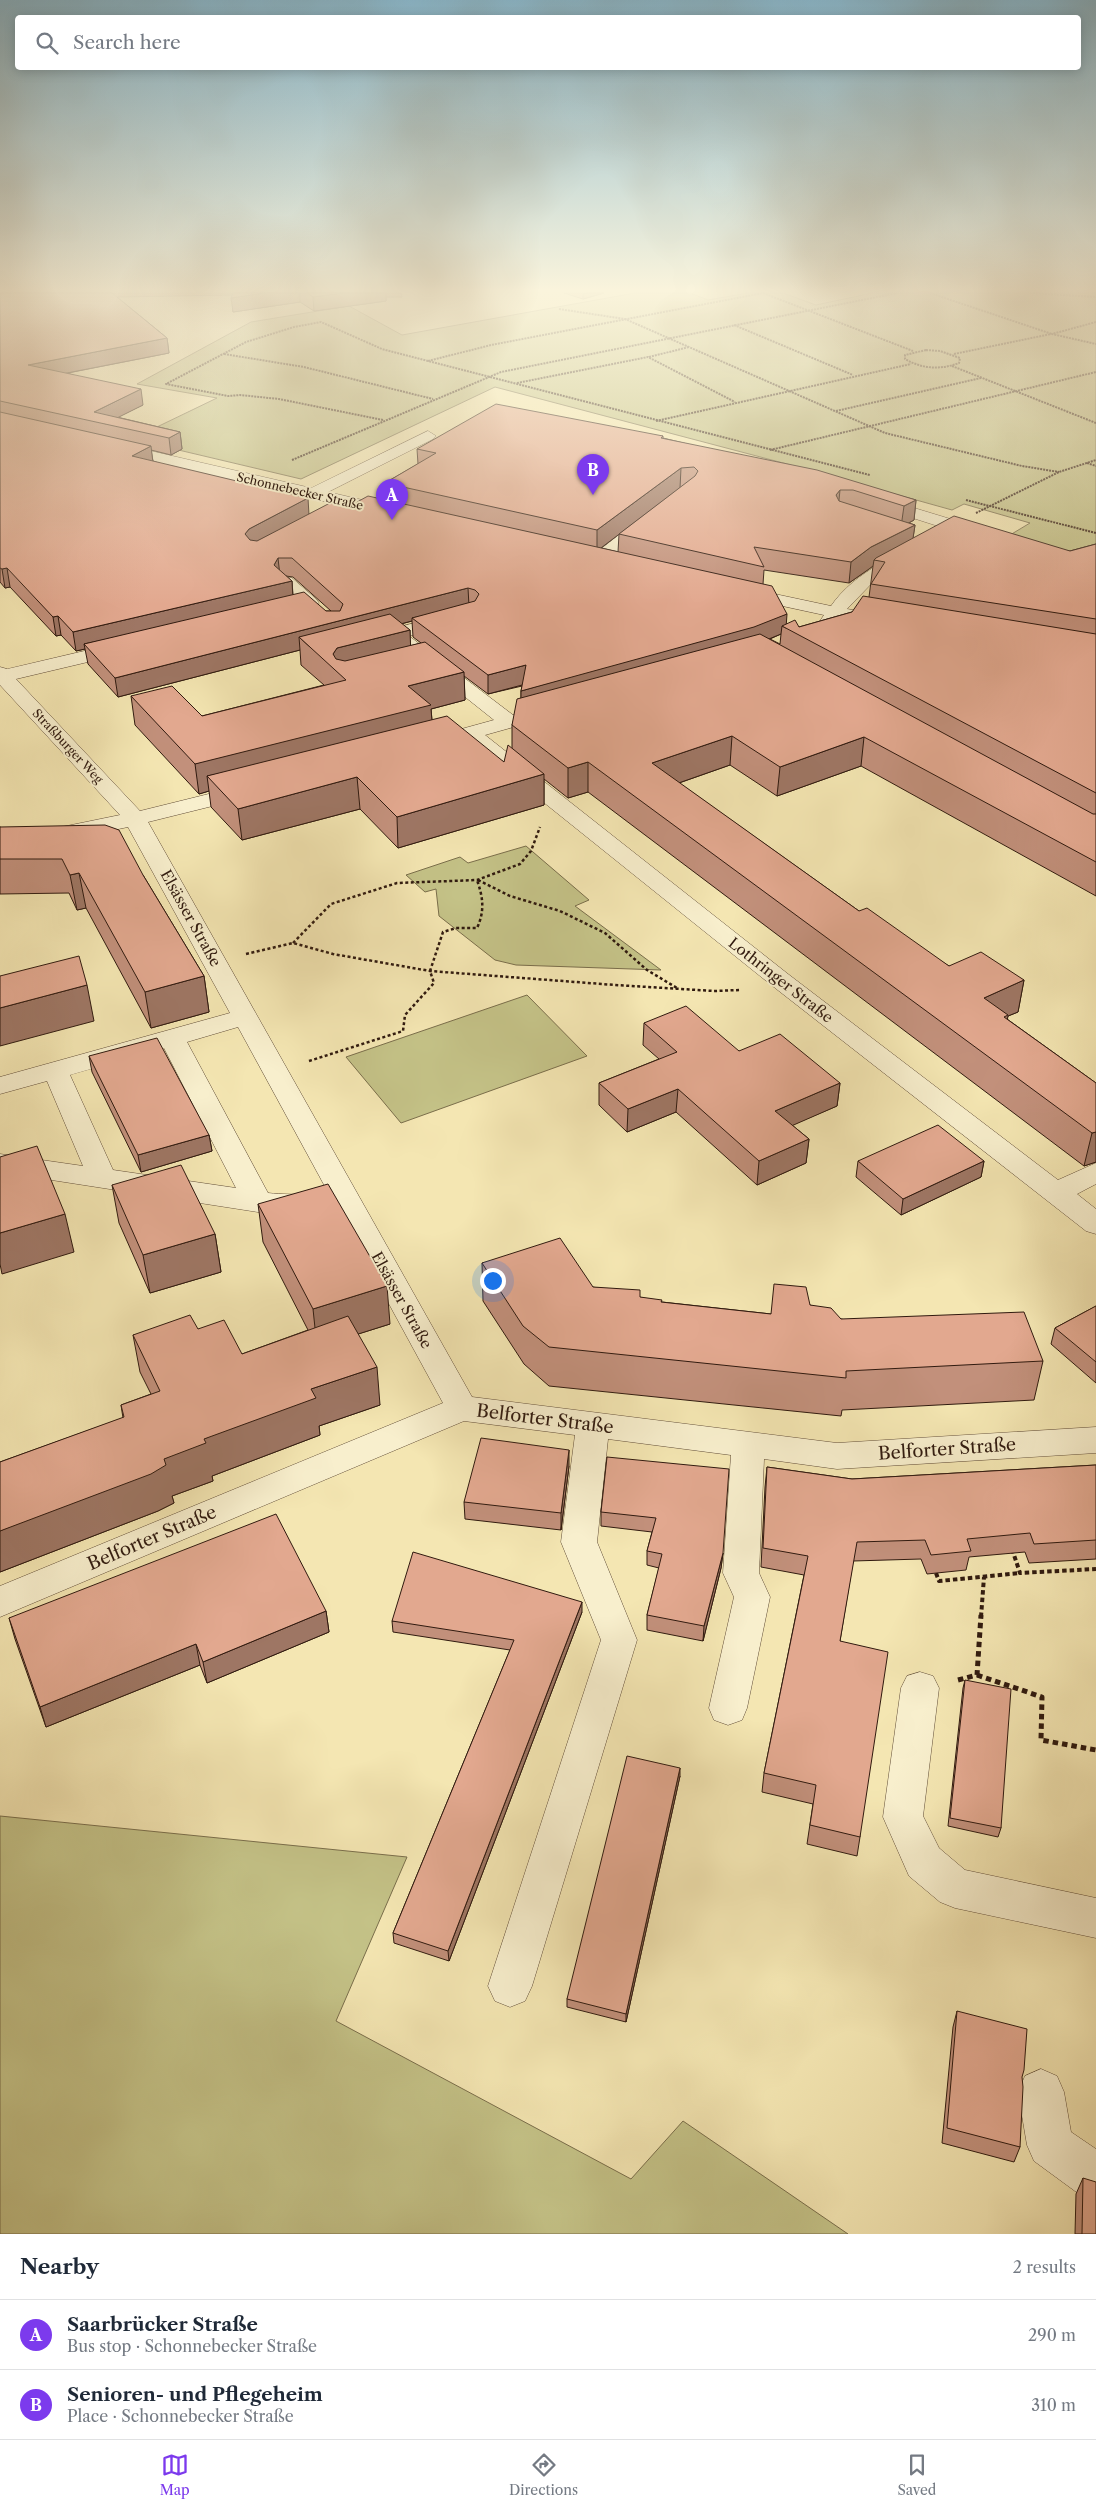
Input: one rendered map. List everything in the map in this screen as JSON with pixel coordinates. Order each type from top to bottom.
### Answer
[{"type":"street","points":[[312,494],[428,436]]},
{"type":"street","name":"Schonnebecker Straße","points":[[103,445],[409,516]]},
{"type":"street","points":[[860,496],[941,536]]},
{"type":"street","points":[[332,512],[349,502]]},
{"type":"street","points":[[598,560],[665,509]]},
{"type":"street","points":[[914,538],[941,536]]},
{"type":"street","points":[[812,631],[828,624],[845,598],[866,579],[941,536]]},
{"type":"street","points":[[579,555],[617,564]]},
{"type":"street","points":[[286,582],[316,608],[292,608]]},
{"type":"street","points":[[731,589],[835,612],[903,623]]},
{"type":"street","points":[[376,638],[469,614]]},
{"type":"street","points":[[395,634],[421,663],[508,722]]},
{"type":"street","points":[[1,675],[143,643]]},
{"type":"street","name":"Straßburger Weg","points":[[1,675],[135,819]]},
{"type":"street","points":[[413,747],[564,706]]},
{"type":"street","name":"Lothringer Straße","points":[[470,733],[779,979],[1096,1224]]},
{"type":"street","points":[[0,844],[13,844],[135,819],[260,787]]},
{"type":"street","name":"Elsässer Straße","points":[[135,819],[462,1408]]},
{"type":"street","points":[[0,1086],[246,1017]]},
{"type":"street","points":[[172,1038],[258,1202]]},
{"type":"street","points":[[55,1070],[102,1178]]},
{"type":"street","points":[[0,1162],[292,1206],[342,1192]]},
{"type":"street","points":[[1056,1193],[1096,1172]]},
{"type":"street","name":"Belforter Straße","points":[[0,1602],[462,1408],[837,1456],[1096,1440]]},
{"type":"street","points":[[510,1986],[619,1640],[579,1542],[593,1425]]},
{"type":"street","points":[[728,1708],[752,1597],[741,1573],[748,1444]]},
{"type":"street","points":[[920,1688],[903,1817],[924,1862],[955,1888],[1096,1918]]},
{"type":"street","points":[[1041,2092],[1050,2145],[1096,2177]]},
{"type":"path","points":[[267,397],[383,420]]},
{"type":"path","points":[[427,397],[434,399]]},
{"type":"path","points":[[248,479],[438,397]]},
{"type":"path","points":[[565,397],[875,476]]},
{"type":"path","points":[[727,397],[736,402]]},
{"type":"path","points":[[655,421],[756,397]]},
{"type":"path","points":[[802,397],[885,433],[1022,466],[1060,472]]},
{"type":"path","points":[[835,412],[898,397]]},
{"type":"path","points":[[769,450],[993,397]]},
{"type":"path","points":[[1029,397],[1096,423]]},
{"type":"path","points":[[941,536],[990,506],[1060,472],[1096,460]]},
{"type":"path","points":[[1086,463],[1096,466]]},
{"type":"path","points":[[961,498],[1096,533]]},
{"type":"path","points":[[293,943],[331,904],[397,883],[478,880],[520,864],[531,850],[542,819],[564,808]]},
{"type":"path","points":[[276,1072],[403,1031],[405,1015],[434,983],[430,971],[443,932],[456,928],[477,928],[484,916],[484,900],[478,880]]},
{"type":"path","points":[[478,880],[510,896],[560,911],[605,933],[648,970],[677,989]]},
{"type":"path","points":[[215,962],[293,943],[333,954],[430,971],[714,991],[753,989],[779,979]]},
{"type":"path","points":[[1011,1546],[1020,1573]]},
{"type":"path","points":[[936,1573],[938,1581],[1020,1573],[1096,1569]]},
{"type":"path","points":[[978,1676],[984,1576]]},
{"type":"path","points":[[920,1688],[978,1676],[1042,1697],[1041,1740],[1096,1750]]},
{"type":"shaded area","points":[[213,397],[473,397],[301,479],[132,439],[217,398]]},
{"type":"shaded area","points":[[534,397],[1096,397],[1096,567],[1005,538],[1030,523],[964,504],[952,510]]},
{"type":"shaded area","points":[[526,846],[589,900],[575,906],[661,970],[516,965],[495,960],[439,916],[436,889],[425,892],[406,875],[460,857],[468,863]]},
{"type":"shaded area","points":[[527,995],[587,1056],[401,1123],[346,1057]]},
{"type":"shaded area","points":[[0,1816],[407,1857],[336,2021],[631,2179],[683,2121],[848,2234],[0,2234]]},
{"type":"building","points":[[0,397],[124,397],[94,412],[180,432],[169,438],[0,401]]},
{"type":"building","points":[[496,404],[663,436],[661,438],[817,470],[916,500],[904,506],[853,490],[840,490],[836,495],[839,501],[915,525],[871,547],[851,562],[754,547],[764,567],[619,534],[695,476],[698,471],[694,467],[681,468],[597,530],[385,483],[436,453],[417,449]]},
{"type":"building","points":[[0,412],[151,446],[132,456],[308,498],[249,529],[245,534],[250,540],[257,541],[330,503],[348,507],[368,496],[772,586],[787,614],[754,627],[521,691],[526,665],[488,675],[412,618],[475,601],[479,594],[475,590],[468,588],[115,678],[84,644],[304,592],[326,611],[340,611],[343,604],[292,558],[278,558],[274,565],[292,581],[73,632],[58,616],[53,617],[7,568],[0,568]]},
{"type":"building","points":[[954,516],[1070,551],[1096,544],[1096,619],[871,584],[885,562],[874,560],[876,558]]},
{"type":"building","points":[[863,596],[1096,634],[1096,793],[782,626],[795,620],[799,627],[852,612]]},
{"type":"building","points":[[390,614],[410,630],[337,648],[333,654],[336,659],[345,661],[425,642],[464,672],[408,686],[431,705],[195,764],[131,696],[172,686],[202,716],[346,680],[299,637]]},
{"type":"building","points":[[760,634],[1096,814],[1096,862],[864,737],[780,767],[732,736],[652,763],[859,911],[867,908],[949,966],[981,952],[1024,980],[984,998],[1008,1015],[1004,1017],[1096,1083],[1096,1132],[1092,1133],[588,762],[568,768],[512,725],[517,699]]},
{"type":"building","points":[[447,716],[504,762],[508,745],[544,774],[397,817],[357,777],[238,809],[207,776]]},
{"type":"building","points":[[105,825],[119,830],[143,875],[204,976],[145,992],[79,873],[70,875],[62,859],[0,859],[0,827]]},
{"type":"building","points":[[79,956],[87,985],[0,1008],[0,976]]},
{"type":"building","points":[[686,1006],[739,1051],[780,1034],[840,1083],[775,1111],[809,1139],[759,1161],[678,1089],[628,1109],[599,1083],[677,1052],[644,1023]]},
{"type":"building","points":[[157,1038],[209,1135],[138,1155],[89,1056]]},
{"type":"building","points":[[938,1125],[984,1161],[903,1199],[858,1161]]},
{"type":"building","points":[[37,1146],[65,1214],[0,1233],[0,1157]]},
{"type":"building","points":[[181,1165],[215,1234],[143,1255],[112,1185]]},
{"type":"building","points":[[328,1184],[387,1286],[313,1309],[258,1204]]},
{"type":"building","points":[[560,1238],[593,1287],[640,1290],[640,1297],[662,1300],[661,1302],[771,1314],[774,1284],[806,1287],[810,1305],[831,1308],[841,1319],[1024,1312],[1043,1361],[846,1371],[846,1378],[549,1347],[523,1326],[482,1263]]},
{"type":"building","points":[[1096,1306],[1096,1362],[1055,1328]]},
{"type":"building","points":[[190,1315],[198,1329],[224,1320],[242,1354],[348,1316],[377,1367],[311,1389],[316,1398],[204,1439],[206,1443],[164,1459],[166,1465],[151,1474],[0,1531],[0,1462],[124,1417],[121,1405],[160,1391],[133,1335]]},
{"type":"building","points":[[481,1438],[569,1450],[561,1513],[464,1502]]},
{"type":"building","points":[[607,1457],[729,1469],[723,1553],[704,1626],[647,1615],[662,1554],[647,1551],[656,1518],[601,1512]]},
{"type":"building","points":[[1096,1465],[1096,1540],[1034,1544],[1030,1533],[967,1539],[971,1551],[931,1555],[925,1540],[857,1542],[840,1641],[888,1652],[860,1837],[810,1825],[816,1785],[764,1773],[808,1556],[763,1548],[767,1467],[852,1479]]},
{"type":"building","points":[[276,1514],[326,1611],[203,1662],[196,1644],[40,1707],[9,1618]]},
{"type":"building","points":[[413,1552],[582,1602],[448,1951],[393,1933],[514,1640],[392,1621]]},
{"type":"building","points":[[965,1680],[1011,1689],[1001,1828],[950,1818]]},
{"type":"building","points":[[627,1756],[680,1768],[626,2014],[567,1999]]},
{"type":"building","points":[[957,2011],[1027,2029],[1022,2077],[1020,2147],[947,2128]]},
{"type":"building","points":[[1083,2178],[1096,2182],[1096,2234],[1082,2234]]},
{"type":"place","name":"Senioren- und Pflegeheim","points":[[593,495]]},
{"type":"place","name":"Saarbrücker Straße","points":[[392,520]]}]
